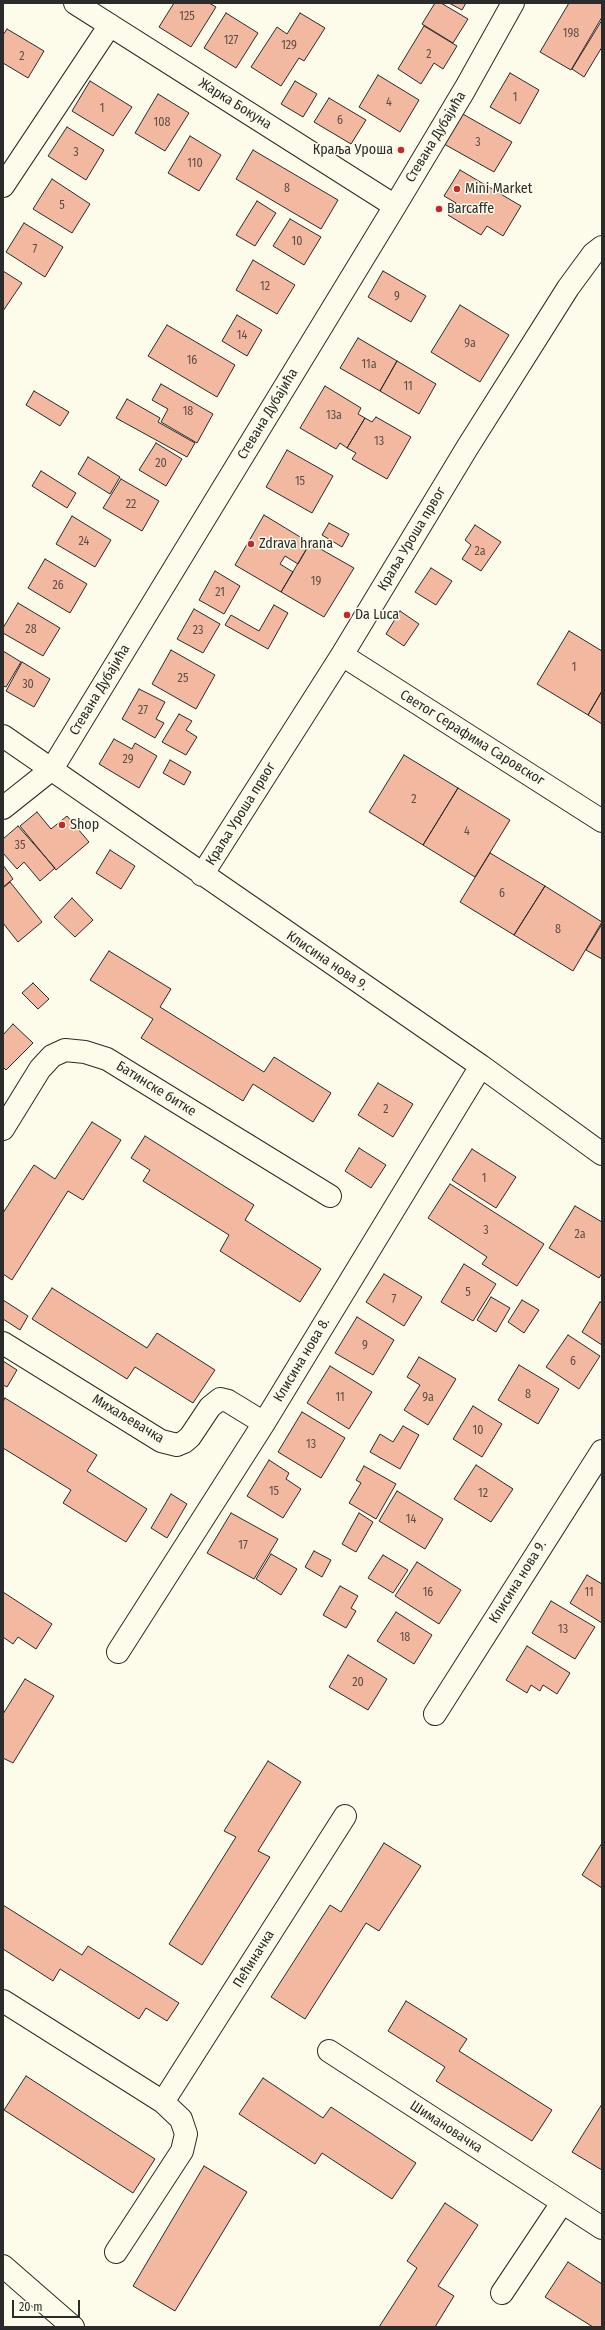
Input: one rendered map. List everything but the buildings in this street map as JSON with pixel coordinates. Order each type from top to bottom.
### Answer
[{"type":"street","name":"Жарка Бокуна","points":[[75,3],[394,206]]},
{"type":"street","name":"Стевана Дубајића","points":[[3,808],[52,769],[465,89],[513,3]]},
{"type":"street","points":[[3,186],[110,25]]},
{"type":"street","name":"Краља Уроша првог","points":[[202,875],[342,655],[467,448],[568,288],[593,254],[602,247]]},
{"type":"street","name":"Светог Серафима Саровског","points":[[342,655],[602,821]]},
{"type":"street","name":"Клисина нова 9.","points":[[3,736],[202,875],[481,1066],[602,1154]]},
{"type":"street","name":"Батинске битке","points":[[3,1129],[40,1069],[52,1056],[66,1050],[85,1052],[107,1059],[330,1196]]},
{"type":"street","name":"Клисина нова 8.","points":[[118,1652],[264,1423],[481,1066]]},
{"type":"street","name":"Михаљевачка","points":[[3,1343],[161,1442],[177,1445],[184,1442],[190,1437],[210,1407],[220,1399],[228,1401],[264,1423]]},
{"type":"street","name":"Клисина нова 9.","points":[[435,1714],[602,1451]]},
{"type":"street","name":"Пећиначка","points":[[163,2102],[344,1816]]},
{"type":"street","points":[[3,2001],[163,2102],[180,2119],[186,2134],[182,2151],[116,2252]]},
{"type":"street","name":"Шимановачка","points":[[330,2051],[602,2228]]},
{"type":"street","points":[[502,2293],[562,2203]]},
{"type":"street","points":[[3,2266],[73,2327]]},
{"type":"place","name":"Краља Уроша","points":[[401,150]]},
{"type":"place","name":"Mini Market","points":[[457,189]]},
{"type":"place","name":"Barcaffe","points":[[439,209]]},
{"type":"place","name":"Zdrava hrana","points":[[251,544]]},
{"type":"place","name":"Da Luca","points":[[347,615]]},
{"type":"place","name":"Shop","points":[[62,825]]}]
